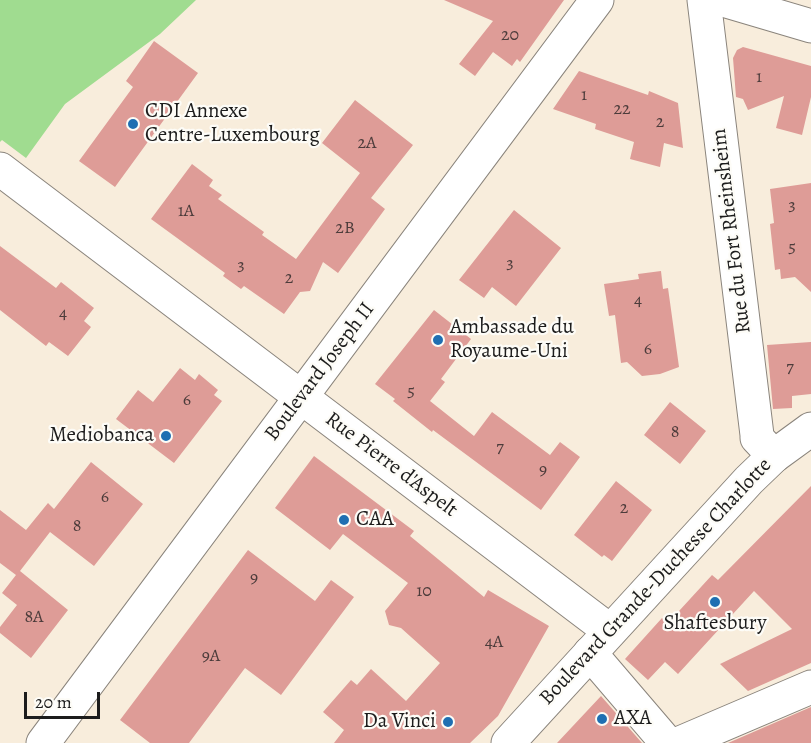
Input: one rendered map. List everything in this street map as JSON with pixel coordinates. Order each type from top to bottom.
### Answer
[{"type":"main road","name":"Boulevard Joseph II","points":[[43,743],[597,0]]},
{"type":"main road","name":"Rue du Fort Rheinsheim","points":[[704,0],[757,438],[774,456]]},
{"type":"main road","points":[[723,0],[811,26]]},
{"type":"main road","name":"Rue Pierre d'Aspelt","points":[[0,169],[301,397],[600,642],[667,743]]},
{"type":"main road","name":"Boulevard Grande-Duchesse Charlotte","points":[[508,743],[749,480],[774,456],[811,429]]},
{"type":"main road","points":[[680,743],[811,687]]},
{"type":"green space","points":[[0,0],[196,0],[160,34],[65,104],[26,158],[2,140],[0,142]]},
{"type":"building","points":[[444,0],[564,0],[520,62],[517,59],[512,66],[493,52],[475,76],[459,64],[493,21]]},
{"type":"building","name":"CDI Annexe Centre-Luxembourg","points":[[154,41],[198,73],[115,187],[79,161],[133,87],[126,81]]},
{"type":"building","points":[[743,47],[811,66],[811,97],[802,135],[776,128],[784,96],[748,110],[743,99],[736,97],[733,58],[737,50]]},
{"type":"building","points":[[579,71],[648,95],[649,91],[678,103],[683,148],[664,143],[660,167],[630,159],[634,142],[595,129],[596,124],[553,109]]},
{"type":"building","points":[[355,100],[413,145],[371,198],[385,209],[338,273],[323,262],[310,291],[300,292],[284,314],[244,286],[241,289],[223,276],[225,273],[151,219],[192,164],[213,180],[209,186],[222,195],[218,199],[264,232],[262,235],[296,259],[360,173],[322,143]]},
{"type":"building","points":[[811,183],[811,292],[795,277],[781,279],[780,269],[775,270],[770,224],[774,223],[770,189]]},
{"type":"building","points":[[514,210],[561,248],[516,306],[492,287],[484,298],[459,280]]},
{"type":"building","points":[[0,246],[56,288],[61,282],[94,308],[84,321],[91,327],[68,356],[49,342],[46,346],[0,310]]},
{"type":"building","points":[[661,271],[663,289],[668,288],[679,367],[660,374],[642,376],[627,362],[621,363],[615,315],[609,316],[604,284],[639,279],[638,274]]},
{"type":"building","points":[[434,310],[471,339],[441,379],[445,382],[430,401],[474,436],[492,412],[550,455],[560,442],[580,457],[541,510],[433,430],[432,432],[375,384]]},
{"type":"building","points":[[811,342],[811,394],[792,396],[792,408],[773,409],[767,345]]},
{"type":"building","points":[[180,368],[195,380],[199,374],[218,390],[214,395],[222,401],[174,463],[116,419],[138,390],[153,402]]},
{"type":"building","points":[[670,402],[706,431],[680,464],[644,435]]},
{"type":"building","points":[[314,456],[414,531],[410,536],[484,597],[488,590],[549,626],[498,716],[470,743],[334,743],[344,730],[323,712],[351,680],[357,685],[371,669],[406,701],[440,663],[401,628],[389,625],[385,611],[408,583],[343,534],[330,550],[275,508]]},
{"type":"building","points":[[91,462],[143,504],[94,566],[50,532],[20,571],[68,610],[31,658],[0,633],[0,627],[17,605],[2,593],[16,575],[0,563],[0,510],[26,530],[48,503],[54,509]]},
{"type":"building","points":[[616,481],[652,510],[612,561],[604,555],[602,557],[574,535]]},
{"type":"building","points":[[811,486],[811,663],[748,691],[720,664],[792,629],[754,591],[678,674],[665,662],[648,680],[625,659],[662,618],[668,623],[712,575],[718,580]]},
{"type":"building","points":[[248,550],[315,601],[331,580],[354,597],[281,695],[245,668],[189,743],[150,743],[120,720]]},
{"type":"building","name":"AXA","points":[[601,696],[642,743],[557,743]]},
{"type":"building","points":[[811,707],[811,743],[728,743]]},
{"type":"place","name":"CDI Annexe Centre-Luxembourg","points":[[133,124]]},
{"type":"place","name":"Ambassade du Royaume-Uni","points":[[438,340]]},
{"type":"place","name":"Mediobanca","points":[[166,436]]},
{"type":"place","name":"CAA","points":[[344,520]]},
{"type":"place","name":"Shaftesbury","points":[[715,602]]},
{"type":"place","name":"AXA","points":[[602,719]]},
{"type":"place","name":"Da Vinci","points":[[448,722]]}]
